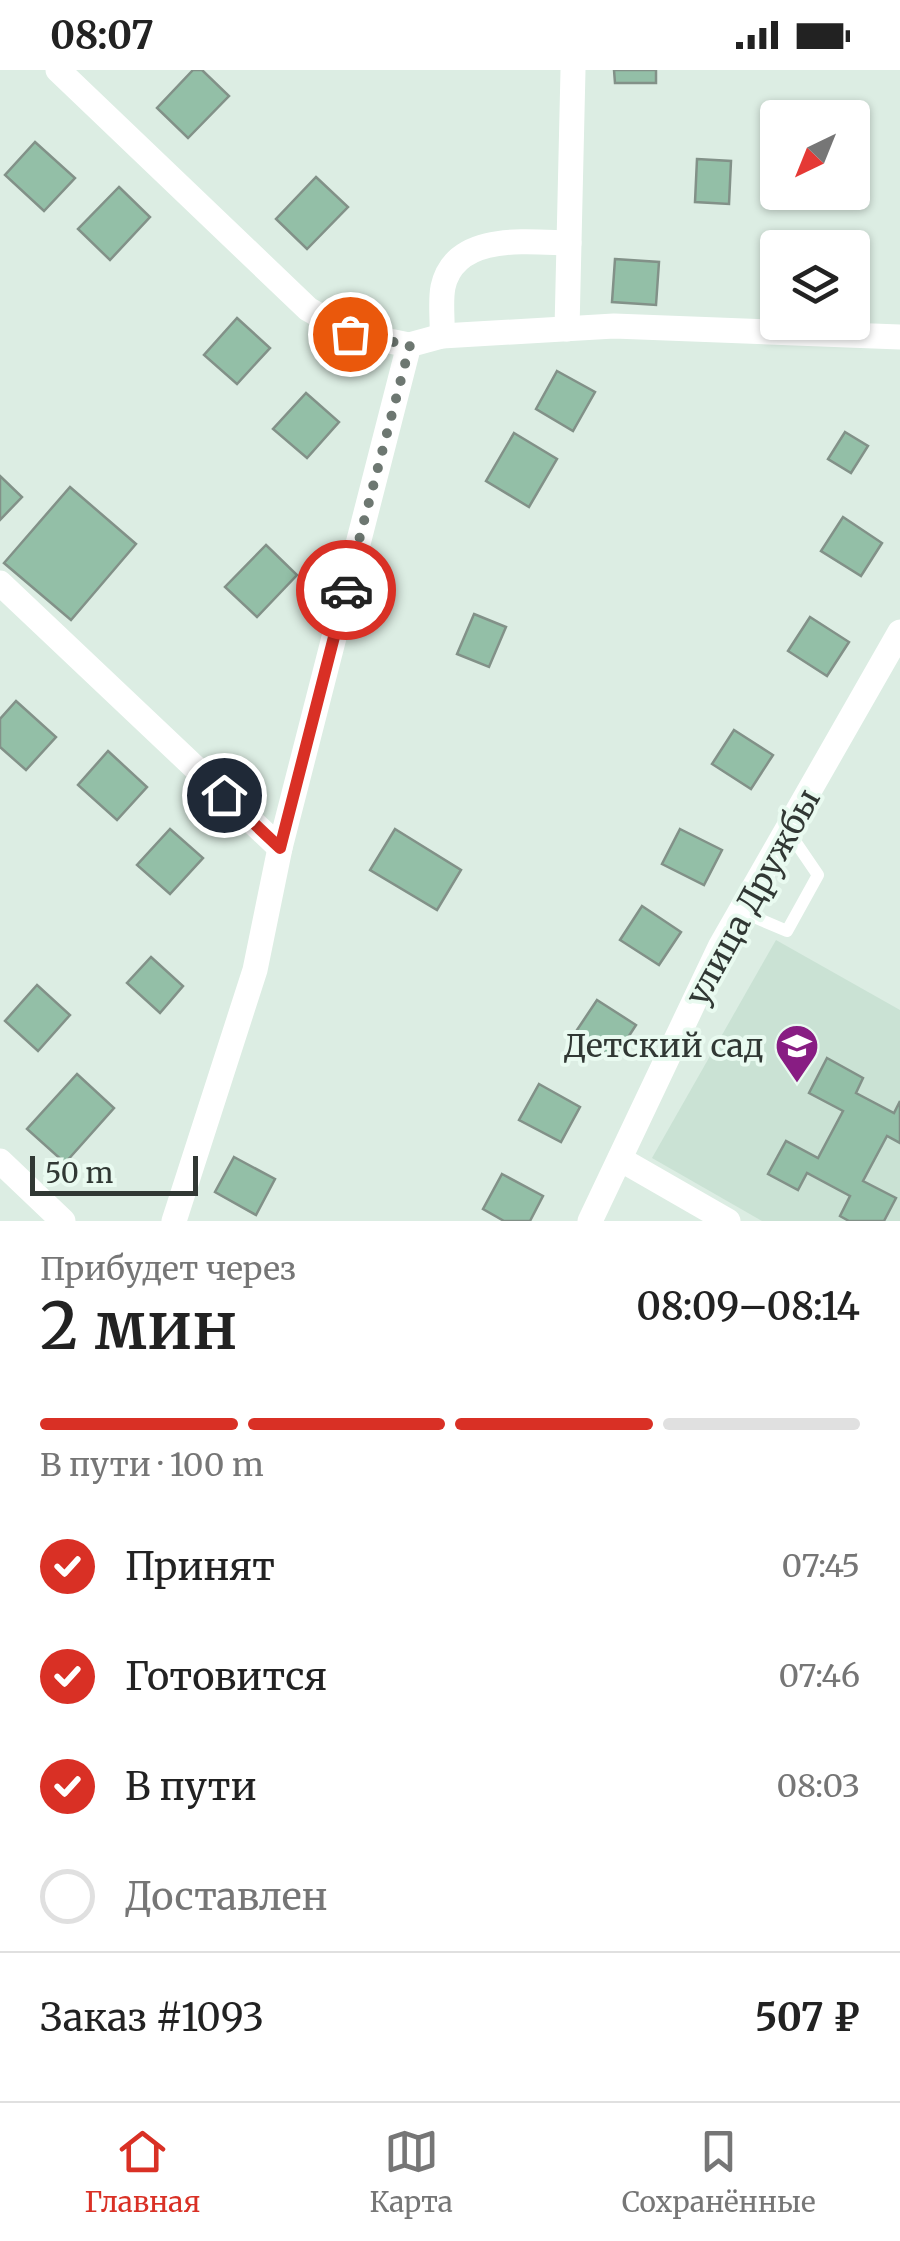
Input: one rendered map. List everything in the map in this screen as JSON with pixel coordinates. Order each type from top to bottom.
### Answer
[{"type":"street","points":[[58,70],[308,310],[350,334],[410,345],[442,336],[614,326],[900,338]]},
{"type":"street","points":[[567,329],[573,70]]},
{"type":"street","points":[[442,336],[443,284],[462,258],[494,242],[568,243]]},
{"type":"street","points":[[174,1221],[255,970],[280,848],[410,345]]},
{"type":"street","points":[[0,583],[280,848]]},
{"type":"street","name":"улица Дружбы","points":[[590,1221],[740,911],[900,632]]},
{"type":"street","points":[[620,1159],[728,1221]]},
{"type":"street","points":[[0,1161],[63,1221]]},
{"type":"lane","points":[[740,911],[786,931],[818,875],[788,831]]},
{"type":"shaded area","name":"Детский сад","points":[[776,940],[900,1010],[900,1221],[762,1221],[652,1158]]},
{"type":"building","points":[[193,70],[202,70],[229,96],[188,138],[157,108]]},
{"type":"building","points":[[614,70],[656,70],[656,83],[615,83]]},
{"type":"building","points":[[35,142],[75,178],[44,211],[5,175]]},
{"type":"building","points":[[697,159],[731,161],[729,204],[695,202]]},
{"type":"building","points":[[316,177],[348,207],[307,249],[276,219]]},
{"type":"building","points":[[119,187],[150,217],[110,260],[78,229]]},
{"type":"building","points":[[615,259],[659,262],[656,305],[612,302]]},
{"type":"building","points":[[237,318],[270,348],[237,384],[204,355]]},
{"type":"building","points":[[557,371],[595,392],[573,431],[536,409]]},
{"type":"building","points":[[306,393],[339,422],[307,458],[273,429]]},
{"type":"building","points":[[845,432],[868,446],[851,473],[828,459]]},
{"type":"building","points":[[514,433],[557,459],[529,507],[486,481]]},
{"type":"building","points":[[0,476],[22,497],[0,520]]},
{"type":"building","points":[[70,487],[136,544],[71,620],[4,563]]},
{"type":"building","points":[[843,517],[882,543],[861,576],[821,551]]},
{"type":"building","points":[[266,545],[297,575],[257,617],[225,587]]},
{"type":"building","points":[[474,614],[506,627],[489,667],[457,654]]},
{"type":"building","points":[[810,617],[849,642],[827,676],[788,651]]},
{"type":"building","points":[[16,701],[56,737],[26,770],[0,747],[0,719]]},
{"type":"building","points":[[734,730],[773,755],[751,789],[712,764]]},
{"type":"building","points":[[108,751],[147,787],[117,820],[78,785]]},
{"type":"building","points":[[170,829],[203,858],[170,894],[137,865]]},
{"type":"building","points":[[395,829],[461,870],[437,910],[370,870]]},
{"type":"building","points":[[680,829],[722,850],[704,885],[662,864]]},
{"type":"building","points":[[642,906],[681,932],[659,965],[620,940]]},
{"type":"building","points":[[151,957],[183,986],[160,1013],[127,983]]},
{"type":"building","points":[[37,985],[70,1015],[38,1051],[5,1021]]},
{"type":"building","points":[[597,1000],[636,1025],[614,1059],[575,1033]]},
{"type":"building","points":[[827,1058],[863,1078],[856,1093],[894,1113],[900,1101],[900,1143],[887,1136],[863,1181],[896,1198],[884,1221],[849,1221],[840,1216],[850,1196],[807,1173],[798,1190],[768,1174],[786,1141],[818,1158],[843,1111],[809,1093]]},
{"type":"building","points":[[77,1074],[114,1108],[65,1163],[27,1129]]},
{"type":"building","points":[[539,1084],[580,1107],[561,1142],[519,1120]]},
{"type":"building","points":[[234,1157],[275,1179],[256,1215],[215,1192]]},
{"type":"building","points":[[502,1174],[543,1196],[530,1221],[504,1221],[483,1209]]},
{"type":"way so far","points":[[346,590],[410,345],[350,334]]},
{"type":"place","name":"Детский сад","points":[[797,1084]]},
{"type":"route","points":[[224,795],[280,848],[346,590]]}]
